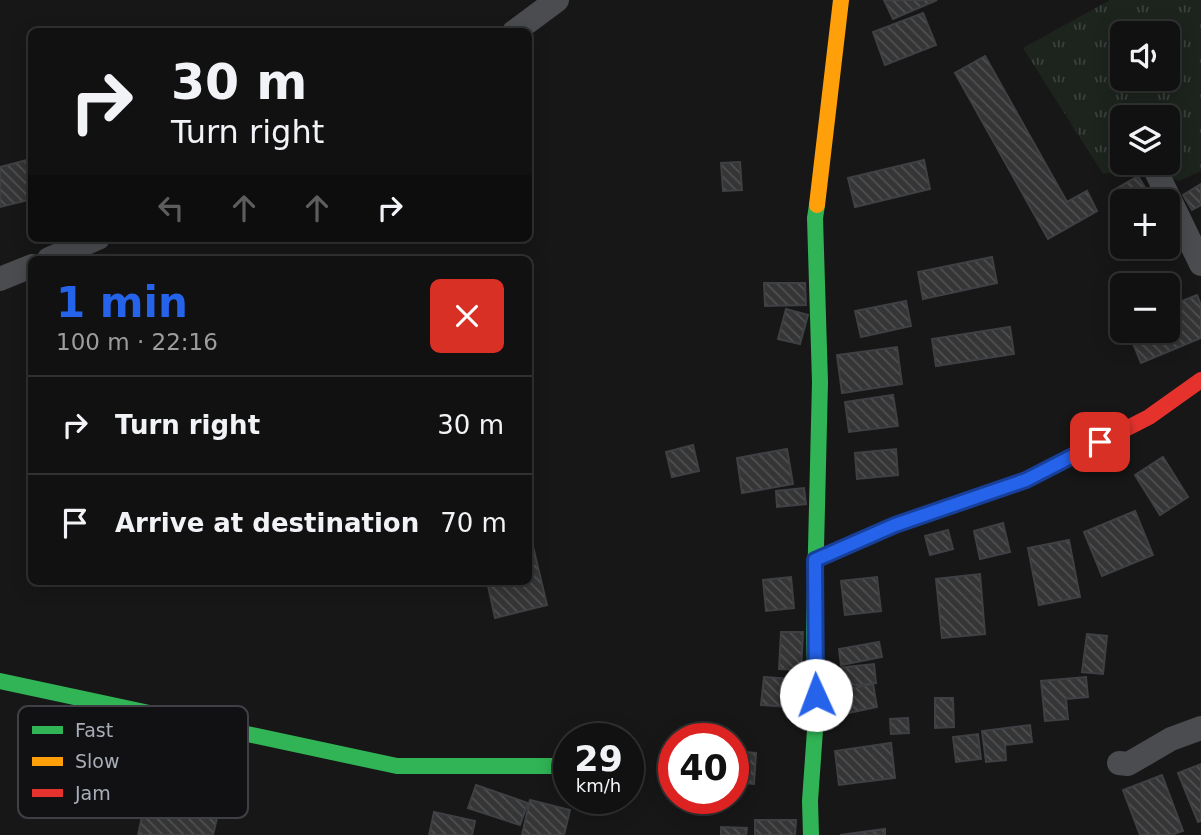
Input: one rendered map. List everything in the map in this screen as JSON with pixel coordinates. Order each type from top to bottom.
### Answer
[{"type":"street","points":[[519,28],[557,0]]},
{"type":"street","points":[[811,835],[810,801],[816,716],[814,631],[820,382],[815,218],[841,0]]},
{"type":"street","points":[[1159,175],[1201,264]]},
{"type":"street","points":[[56,256],[89,242]]},
{"type":"street","points":[[0,279],[28,268]]},
{"type":"street","points":[[815,560],[895,525],[1026,480],[1149,417],[1201,380]]},
{"type":"street","points":[[0,681],[117,706]]},
{"type":"street","points":[[1119,763],[1128,764],[1171,739],[1201,728]]},
{"type":"street","points":[[248,734],[397,766],[553,766]]},
{"type":"green space","points":[[1110,0],[1201,0],[1201,171],[1179,181],[1157,175],[1180,175],[1180,105],[1110,105],[1110,173],[1103,174],[1023,48]]},
{"type":"building","points":[[884,0],[937,0],[893,19]]},
{"type":"building","points":[[923,13],[936,45],[885,65],[873,32]]},
{"type":"building","points":[[985,56],[1067,202],[1087,191],[1097,211],[1048,239],[955,73]]},
{"type":"building","points":[[27,160],[28,200],[0,207],[0,167]]},
{"type":"building","points":[[924,160],[930,189],[855,207],[848,178]]},
{"type":"building","points":[[740,162],[742,190],[723,191],[721,163]]},
{"type":"building","points":[[1138,176],[1146,189],[1115,189]]},
{"type":"building","points":[[1201,184],[1201,205],[1192,210],[1183,195]]},
{"type":"building","points":[[992,257],[997,283],[923,299],[918,272]]},
{"type":"building","points":[[764,283],[805,283],[806,305],[765,306]]},
{"type":"building","points":[[1197,295],[1201,305],[1201,338],[1141,363],[1133,343],[1180,343],[1180,302]]},
{"type":"building","points":[[906,301],[911,326],[861,337],[855,311]]},
{"type":"building","points":[[786,309],[808,315],[800,344],[778,339]]},
{"type":"building","points":[[1010,327],[1014,354],[936,366],[932,339]]},
{"type":"building","points":[[897,347],[902,384],[842,393],[837,355]]},
{"type":"building","points":[[893,395],[898,426],[849,432],[845,402]]},
{"type":"building","points":[[693,445],[699,471],[672,477],[666,452]]},
{"type":"building","points":[[787,449],[793,484],[742,493],[737,458]]},
{"type":"building","points":[[896,449],[898,475],[857,479],[855,453]]},
{"type":"building","points":[[1163,457],[1188,497],[1160,515],[1135,475]]},
{"type":"building","points":[[804,488],[806,504],[777,507],[776,491]]},
{"type":"building","points":[[1135,511],[1153,555],[1102,576],[1084,532]]},
{"type":"building","points":[[1003,523],[1010,552],[980,559],[974,531]]},
{"type":"building","points":[[948,530],[953,549],[930,555],[925,536]]},
{"type":"building","points":[[1069,540],[1080,597],[1039,605],[1028,548]]},
{"type":"building","points":[[532,542],[547,605],[495,618],[488,585],[532,585]]},
{"type":"building","points":[[980,574],[985,634],[942,638],[936,579]]},
{"type":"building","points":[[791,577],[794,608],[766,611],[763,580]]},
{"type":"building","points":[[877,577],[881,611],[845,615],[841,581]]},
{"type":"building","points":[[781,632],[803,632],[801,670],[779,669]]},
{"type":"building","points":[[1087,634],[1107,636],[1103,674],[1082,672]]},
{"type":"building","points":[[879,642],[882,657],[841,665],[839,649]]},
{"type":"building","points":[[874,664],[876,683],[840,687],[838,668]]},
{"type":"building","points":[[764,677],[790,679],[788,707],[761,705]]},
{"type":"building","points":[[1086,677],[1088,697],[1066,699],[1068,719],[1045,721],[1041,681]]},
{"type":"building","points":[[873,684],[877,707],[839,715],[834,692]]},
{"type":"building","points":[[935,698],[953,698],[954,727],[935,728]]},
{"type":"building","points":[[908,718],[909,733],[891,734],[890,719]]},
{"type":"building","points":[[1030,725],[1032,742],[1005,745],[1006,760],[986,762],[982,731]]},
{"type":"building","points":[[978,734],[981,759],[956,762],[953,737]]},
{"type":"building","points":[[891,743],[895,778],[839,785],[835,751]]},
{"type":"building","points":[[749,752],[756,753],[754,784],[749,784]]},
{"type":"building","points":[[1201,764],[1201,821],[1198,822],[1178,773]]},
{"type":"building","points":[[1162,775],[1183,831],[1171,835],[1140,835],[1123,790]]},
{"type":"building","points":[[476,785],[528,803],[520,825],[468,808]]},
{"type":"building","points":[[530,800],[553,806],[553,814],[569,814],[564,835],[522,835]]},
{"type":"building","points":[[434,812],[475,821],[472,835],[429,835]]},
{"type":"building","points":[[142,818],[217,818],[213,835],[138,835]]},
{"type":"building","points":[[755,820],[796,820],[795,835],[755,835]]},
{"type":"building","points":[[721,827],[747,828],[746,835],[721,835]]},
{"type":"building","points":[[885,829],[885,835],[840,835]]},
{"type":"traffic: fast","points":[[811,835],[810,801],[816,716],[814,631],[820,382],[815,218],[817,205]]},
{"type":"traffic: fast","points":[[0,681],[117,706]]},
{"type":"traffic: fast","points":[[248,734],[397,766],[553,766]]},
{"type":"traffic: slow","points":[[817,205],[841,0]]},
{"type":"traffic: jam","points":[[815,560],[895,525],[1026,480],[1149,417],[1201,380]]},
{"type":"route","points":[[816,695],[815,560],[895,525],[1026,480],[1100,442]]}]
